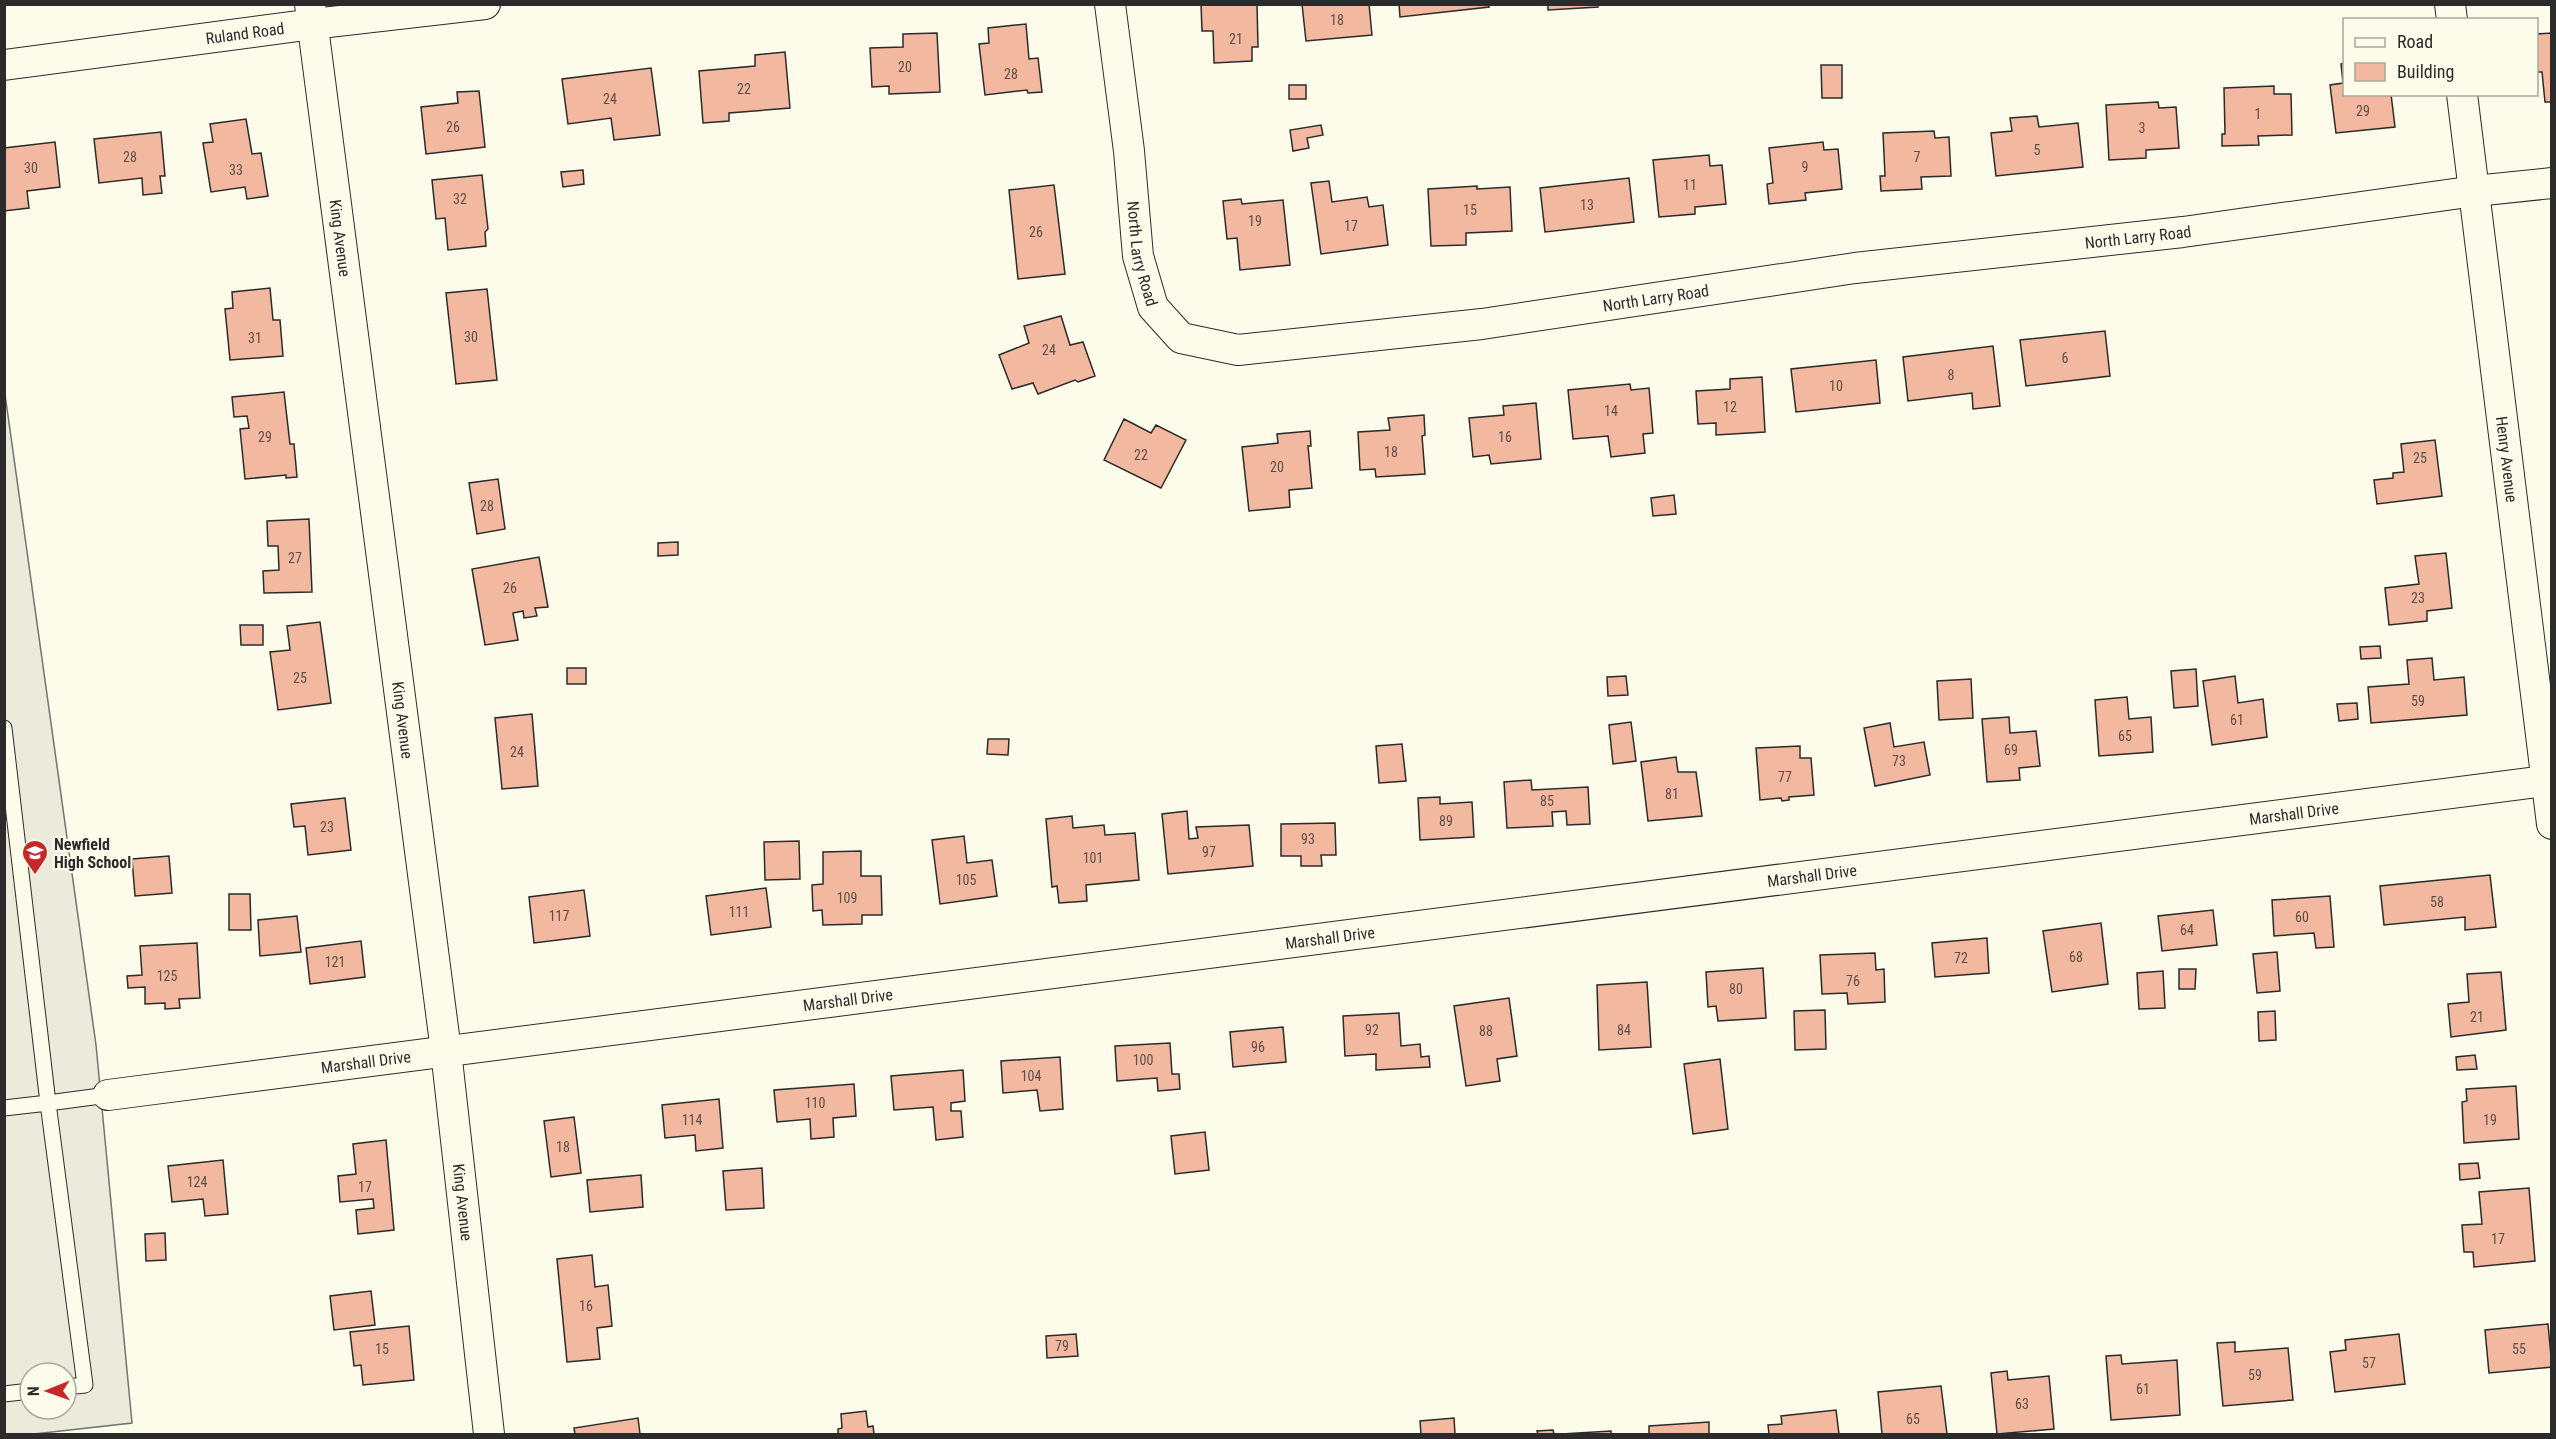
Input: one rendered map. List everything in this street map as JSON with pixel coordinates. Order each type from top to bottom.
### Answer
[{"type":"street","name":"Ruland Road","points":[[4,65],[311,14],[485,4]]},
{"type":"street","name":"North Larry Road","points":[[1110,4],[1129,151],[1138,256],[1153,307],[1181,338],[1238,350],[1482,324],[1855,268],[2183,232],[2475,191],[2552,183]]},
{"type":"street","name":"King Avenue","points":[[311,14],[446,1051],[489,1434]]},
{"type":"street","name":"Henry Avenue","points":[[2462,96],[2549,780],[2552,824]]},
{"type":"street","name":"Marshall Drive","points":[[108,1095],[2549,780]]},
{"type":"lane","points":[[4,728],[48,1103],[85,1385],[78,1386]]},
{"type":"lane","points":[[4,1108],[108,1095]]},
{"type":"shaded area","name":"Newfield High School","points":[[4,387],[96,1045],[132,1423],[34,1434],[4,1434]]},
{"type":"building","points":[[1201,4],[1257,4],[1258,47],[1252,47],[1252,61],[1214,63],[1213,31],[1202,31]]},
{"type":"building","points":[[1302,4],[1369,4],[1372,35],[1306,41]]},
{"type":"building","points":[[1399,4],[1488,4],[1489,7],[1400,17]]},
{"type":"building","points":[[1548,4],[1598,4],[1598,7],[1548,10]]},
{"type":"building","points":[[1026,24],[1029,59],[1038,58],[1042,92],[1028,93],[1027,90],[985,95],[979,44],[989,43],[988,28]]},
{"type":"building","points":[[937,33],[940,92],[889,94],[889,86],[872,87],[870,48],[903,47],[903,34]]},
{"type":"building","points":[[2552,33],[2552,102],[2545,102],[2542,72],[2538,72],[2538,34]]},
{"type":"building","points":[[785,52],[790,108],[729,113],[729,121],[703,123],[699,71],[755,66],[755,55]]},
{"type":"building","points":[[1821,65],[1842,65],[1842,98],[1822,98]]},
{"type":"building","points":[[651,68],[660,135],[614,140],[611,118],[568,124],[562,79]]},
{"type":"building","points":[[2343,83],[2343,96],[2391,96],[2395,127],[2336,133],[2330,85]]},
{"type":"building","points":[[1289,85],[1306,85],[1306,99],[1289,99]]},
{"type":"building","points":[[2274,86],[2274,94],[2291,94],[2292,135],[2258,136],[2259,145],[2222,146],[2222,134],[2225,134],[2224,88]]},
{"type":"building","points":[[479,91],[485,147],[426,154],[421,107],[458,103],[457,92]]},
{"type":"building","points":[[2158,102],[2159,108],[2176,107],[2179,148],[2146,150],[2146,158],[2109,160],[2106,105]]},
{"type":"building","points":[[2037,116],[2039,127],[2078,123],[2083,167],[1996,176],[1991,133],[2012,131],[2010,118]]},
{"type":"building","points":[[246,119],[252,154],[261,153],[268,196],[247,199],[245,187],[211,192],[203,143],[213,142],[210,124]]},
{"type":"building","points":[[1321,125],[1323,135],[1307,138],[1309,148],[1293,151],[1290,130]]},
{"type":"building","points":[[1934,131],[1935,138],[1949,137],[1951,176],[1921,177],[1922,189],[1881,191],[1880,176],[1885,176],[1883,133]]},
{"type":"building","points":[[161,132],[165,176],[160,176],[162,193],[143,195],[142,178],[99,183],[94,139]]},
{"type":"building","points":[[55,142],[60,187],[27,191],[29,208],[4,211],[4,148]]},
{"type":"building","points":[[1823,142],[1824,150],[1838,149],[1842,189],[1805,193],[1806,200],[1769,204],[1767,184],[1773,183],[1769,148]]},
{"type":"building","points":[[1709,155],[1710,166],[1722,165],[1726,204],[1695,207],[1695,214],[1659,217],[1653,160]]},
{"type":"building","points":[[583,170],[584,184],[563,187],[561,172]]},
{"type":"building","points":[[482,175],[488,229],[485,232],[486,246],[448,250],[445,218],[436,219],[432,180]]},
{"type":"building","points":[[1629,178],[1634,222],[1545,232],[1540,188]]},
{"type":"building","points":[[1329,181],[1332,202],[1367,197],[1369,207],[1383,205],[1388,245],[1321,254],[1311,183]]},
{"type":"building","points":[[1054,185],[1065,274],[1018,279],[1009,190]]},
{"type":"building","points":[[1477,186],[1477,189],[1510,187],[1512,231],[1466,233],[1466,245],[1431,246],[1428,189]]},
{"type":"building","points":[[1241,199],[1242,204],[1283,200],[1290,265],[1240,270],[1237,238],[1227,239],[1223,201]]},
{"type":"building","points":[[270,288],[273,320],[280,320],[283,356],[230,360],[225,309],[233,308],[232,292]]},
{"type":"building","points":[[487,289],[497,380],[456,384],[446,293]]},
{"type":"building","points":[[1061,316],[1070,345],[1083,342],[1095,376],[1078,382],[1075,380],[1038,394],[1033,383],[1012,389],[999,355],[1029,343],[1024,326]]},
{"type":"building","points":[[2105,331],[2110,376],[2026,386],[2020,340]]},
{"type":"building","points":[[1993,346],[2000,406],[1973,409],[1972,393],[1908,401],[1903,357]]},
{"type":"building","points":[[1876,360],[1880,403],[1796,412],[1791,369]]},
{"type":"building","points":[[1762,377],[1765,432],[1716,435],[1716,423],[1698,424],[1696,391],[1730,389],[1730,379]]},
{"type":"building","points":[[1630,384],[1631,390],[1649,388],[1653,433],[1643,434],[1645,453],[1611,457],[1608,436],[1573,439],[1568,390]]},
{"type":"building","points":[[284,392],[290,444],[294,444],[297,477],[286,478],[286,475],[245,479],[240,429],[249,428],[247,416],[234,417],[232,397]]},
{"type":"building","points":[[1536,403],[1541,459],[1491,464],[1489,455],[1473,457],[1469,418],[1504,415],[1503,406]]},
{"type":"building","points":[[1424,415],[1425,435],[1422,436],[1425,474],[1376,477],[1375,469],[1360,470],[1358,432],[1390,430],[1388,418]]},
{"type":"building","points":[[1124,419],[1151,433],[1156,425],[1186,440],[1161,488],[1104,460]]},
{"type":"building","points":[[1310,431],[1311,446],[1308,446],[1312,488],[1289,490],[1290,507],[1249,511],[1242,447],[1278,443],[1277,434]]},
{"type":"building","points":[[2435,440],[2442,496],[2377,504],[2374,480],[2393,478],[2393,473],[2404,472],[2401,444]]},
{"type":"building","points":[[498,479],[505,529],[477,534],[469,483]]},
{"type":"building","points":[[1674,495],[1676,514],[1653,516],[1651,498]]},
{"type":"building","points":[[309,519],[312,592],[264,593],[263,571],[279,570],[278,546],[268,546],[267,521]]},
{"type":"building","points":[[678,542],[678,555],[658,556],[658,543]]},
{"type":"building","points":[[2446,553],[2452,608],[2427,611],[2427,621],[2389,625],[2385,588],[2419,584],[2415,556]]},
{"type":"building","points":[[539,557],[548,607],[535,608],[537,616],[524,618],[523,611],[513,613],[518,640],[485,645],[472,569]]},
{"type":"building","points":[[320,622],[331,703],[278,710],[270,652],[290,650],[287,626]]},
{"type":"building","points":[[240,625],[263,625],[263,645],[241,645]]},
{"type":"building","points":[[2380,646],[2381,658],[2361,659],[2360,647]]},
{"type":"building","points":[[2432,658],[2434,680],[2464,677],[2467,715],[2371,723],[2368,687],[2409,684],[2407,660]]},
{"type":"building","points":[[567,668],[586,668],[586,684],[567,684]]},
{"type":"building","points":[[2196,669],[2198,706],[2174,708],[2171,671]]},
{"type":"building","points":[[1626,676],[1628,695],[1608,696],[1607,677]]},
{"type":"building","points":[[2235,676],[2238,703],[2263,699],[2267,737],[2212,745],[2203,681]]},
{"type":"building","points":[[1971,679],[1973,718],[1939,720],[1937,681]]},
{"type":"building","points":[[2127,697],[2129,719],[2151,717],[2153,752],[2099,756],[2095,700]]},
{"type":"building","points":[[2357,703],[2358,719],[2339,721],[2337,704]]},
{"type":"building","points":[[532,714],[538,786],[502,789],[495,718]]},
{"type":"building","points":[[2009,717],[2010,733],[2036,731],[2040,766],[2019,768],[2020,780],[1987,782],[1982,719]]},
{"type":"building","points":[[1631,722],[1636,761],[1613,764],[1609,725]]},
{"type":"building","points":[[1890,723],[1894,747],[1924,742],[1930,775],[1875,786],[1864,728]]},
{"type":"building","points":[[988,739],[1009,739],[1008,755],[987,754]]},
{"type":"building","points":[[1402,744],[1406,781],[1379,783],[1376,746]]},
{"type":"building","points":[[1800,746],[1800,758],[1811,758],[1814,795],[1789,797],[1789,800],[1782,801],[1781,798],[1760,800],[1756,748]]},
{"type":"building","points":[[1676,757],[1678,772],[1696,772],[1702,816],[1648,821],[1641,762]]},
{"type":"building","points":[[1531,780],[1532,790],[1588,787],[1590,824],[1567,825],[1566,811],[1552,812],[1553,826],[1507,828],[1504,782]]},
{"type":"building","points":[[1440,797],[1440,804],[1472,802],[1474,837],[1420,840],[1418,798]]},
{"type":"building","points":[[345,798],[351,850],[308,855],[305,826],[294,827],[291,804]]},
{"type":"building","points":[[1187,811],[1189,839],[1198,838],[1196,827],[1249,825],[1253,866],[1168,874],[1162,814]]},
{"type":"building","points":[[1072,816],[1073,828],[1104,825],[1105,835],[1135,833],[1139,880],[1086,885],[1087,901],[1059,903],[1057,886],[1052,887],[1046,819]]},
{"type":"building","points":[[1335,823],[1336,855],[1321,855],[1322,866],[1301,866],[1301,856],[1281,856],[1281,824]]},
{"type":"building","points":[[964,836],[967,863],[992,860],[997,896],[940,904],[932,840]]},
{"type":"building","points":[[799,841],[800,879],[765,880],[764,842]]},
{"type":"building","points":[[861,851],[861,876],[881,876],[882,915],[862,915],[862,924],[823,925],[822,910],[813,911],[812,885],[823,884],[823,852]]},
{"type":"building","points":[[169,856],[172,893],[135,896],[132,859]]},
{"type":"building","points":[[2490,875],[2496,927],[2465,930],[2465,917],[2384,925],[2380,886]]},
{"type":"building","points":[[766,888],[771,927],[711,935],[706,896]]},
{"type":"building","points":[[584,890],[590,936],[534,943],[529,897]]},
{"type":"building","points":[[229,894],[250,894],[251,930],[229,930]]},
{"type":"building","points":[[2330,896],[2334,947],[2316,948],[2314,933],[2274,936],[2272,900]]},
{"type":"building","points":[[2213,910],[2217,945],[2162,951],[2158,916]]},
{"type":"building","points":[[297,916],[301,952],[260,956],[258,920]]},
{"type":"building","points":[[2101,923],[2108,984],[2052,992],[2043,931]]},
{"type":"building","points":[[1987,938],[1989,973],[1935,977],[1932,943]]},
{"type":"building","points":[[361,941],[365,977],[310,984],[306,948]]},
{"type":"building","points":[[197,943],[200,998],[179,999],[180,1008],[165,1009],[165,1003],[145,1004],[145,987],[128,988],[127,976],[142,975],[140,946]]},
{"type":"building","points":[[2277,952],[2280,991],[2257,993],[2253,954]]},
{"type":"building","points":[[1875,953],[1876,970],[1884,969],[1885,1002],[1848,1004],[1847,993],[1822,994],[1820,955]]},
{"type":"building","points":[[1763,968],[1766,1018],[1718,1021],[1716,1006],[1708,1007],[1706,972]]},
{"type":"building","points":[[2179,969],[2196,969],[2195,989],[2179,989]]},
{"type":"building","points":[[2163,971],[2165,1008],[2139,1009],[2137,973]]},
{"type":"building","points":[[2501,972],[2506,1030],[2451,1037],[2448,1004],[2469,1002],[2467,974]]},
{"type":"building","points":[[1647,982],[1651,1047],[1599,1050],[1597,985]]},
{"type":"building","points":[[1509,998],[1517,1056],[1497,1059],[1500,1081],[1466,1086],[1454,1006]]},
{"type":"building","points":[[1825,1010],[1826,1049],[1795,1050],[1794,1011]]},
{"type":"building","points":[[2275,1011],[2276,1040],[2259,1041],[2258,1012]]},
{"type":"building","points":[[1399,1013],[1401,1046],[1420,1044],[1421,1057],[1429,1056],[1430,1067],[1376,1070],[1376,1054],[1345,1056],[1343,1016]]},
{"type":"building","points":[[1283,1027],[1286,1062],[1233,1067],[1230,1032]]},
{"type":"building","points":[[1170,1043],[1172,1074],[1179,1074],[1180,1089],[1158,1091],[1157,1078],[1117,1081],[1115,1046]]},
{"type":"building","points":[[2475,1055],[2477,1069],[2457,1070],[2456,1057]]},
{"type":"building","points":[[1060,1057],[1063,1109],[1040,1111],[1037,1090],[1003,1093],[1001,1061]]},
{"type":"building","points":[[1720,1059],[1728,1129],[1693,1134],[1684,1064]]},
{"type":"building","points":[[963,1070],[965,1101],[951,1103],[951,1111],[961,1111],[963,1137],[936,1140],[933,1107],[894,1110],[891,1076]]},
{"type":"building","points":[[854,1084],[856,1116],[833,1118],[834,1137],[811,1139],[810,1119],[777,1122],[774,1090]]},
{"type":"building","points":[[2516,1086],[2519,1139],[2464,1143],[2462,1102],[2467,1101],[2466,1089]]},
{"type":"building","points":[[719,1099],[723,1148],[696,1151],[695,1135],[665,1138],[662,1105]]},
{"type":"building","points":[[574,1117],[581,1173],[551,1177],[544,1121]]},
{"type":"building","points":[[1205,1132],[1209,1170],[1175,1174],[1171,1136]]},
{"type":"building","points":[[386,1140],[394,1230],[358,1234],[356,1210],[374,1208],[373,1199],[340,1202],[338,1176],[356,1174],[353,1144]]},
{"type":"building","points":[[223,1160],[228,1214],[205,1216],[203,1199],[172,1202],[168,1166]]},
{"type":"building","points":[[2478,1163],[2480,1178],[2460,1180],[2459,1164]]},
{"type":"building","points":[[762,1168],[764,1208],[726,1210],[723,1171]]},
{"type":"building","points":[[641,1175],[643,1207],[590,1212],[587,1180]]},
{"type":"building","points":[[2529,1188],[2535,1261],[2474,1267],[2473,1252],[2464,1252],[2462,1225],[2482,1224],[2479,1192]]},
{"type":"building","points":[[165,1233],[166,1260],[146,1261],[145,1234]]},
{"type":"building","points":[[592,1255],[595,1287],[608,1285],[612,1326],[597,1328],[600,1359],[567,1362],[557,1259]]},
{"type":"building","points":[[371,1291],[375,1325],[334,1330],[330,1296]]},
{"type":"building","points":[[2548,1324],[2552,1367],[2489,1373],[2485,1330]]},
{"type":"building","points":[[409,1326],[414,1380],[363,1385],[361,1365],[354,1366],[350,1332]]},
{"type":"building","points":[[1076,1334],[1078,1356],[1047,1358],[1046,1336]]},
{"type":"building","points":[[2399,1334],[2405,1384],[2335,1392],[2330,1352],[2346,1350],[2345,1340]]},
{"type":"building","points":[[2235,1342],[2235,1352],[2288,1348],[2293,1400],[2223,1406],[2217,1343]]},
{"type":"building","points":[[2121,1355],[2122,1364],[2177,1360],[2180,1415],[2111,1420],[2106,1356]]},
{"type":"building","points":[[2007,1371],[2008,1380],[2049,1376],[2054,1429],[1997,1434],[1991,1373]]},
{"type":"building","points":[[1941,1386],[1947,1434],[1882,1434],[1878,1392]]},
{"type":"building","points":[[1836,1410],[1839,1434],[1769,1434],[1768,1425],[1782,1424],[1781,1416]]},
{"type":"building","points":[[866,1411],[868,1427],[873,1426],[874,1434],[838,1434],[838,1429],[842,1428],[841,1414]]},
{"type":"building","points":[[638,1418],[640,1434],[575,1434],[574,1428]]},
{"type":"building","points":[[1454,1418],[1455,1434],[1421,1434],[1420,1421]]},
{"type":"building","points":[[1709,1422],[1709,1434],[1649,1434],[1649,1426]]},
{"type":"building","points":[[1553,1430],[1554,1434],[1538,1434],[1537,1431]]},
{"type":"building","points":[[1611,1431],[1611,1434],[1561,1434]]},
{"type":"place","name":"Newfield High School","points":[[35,876]]}]
